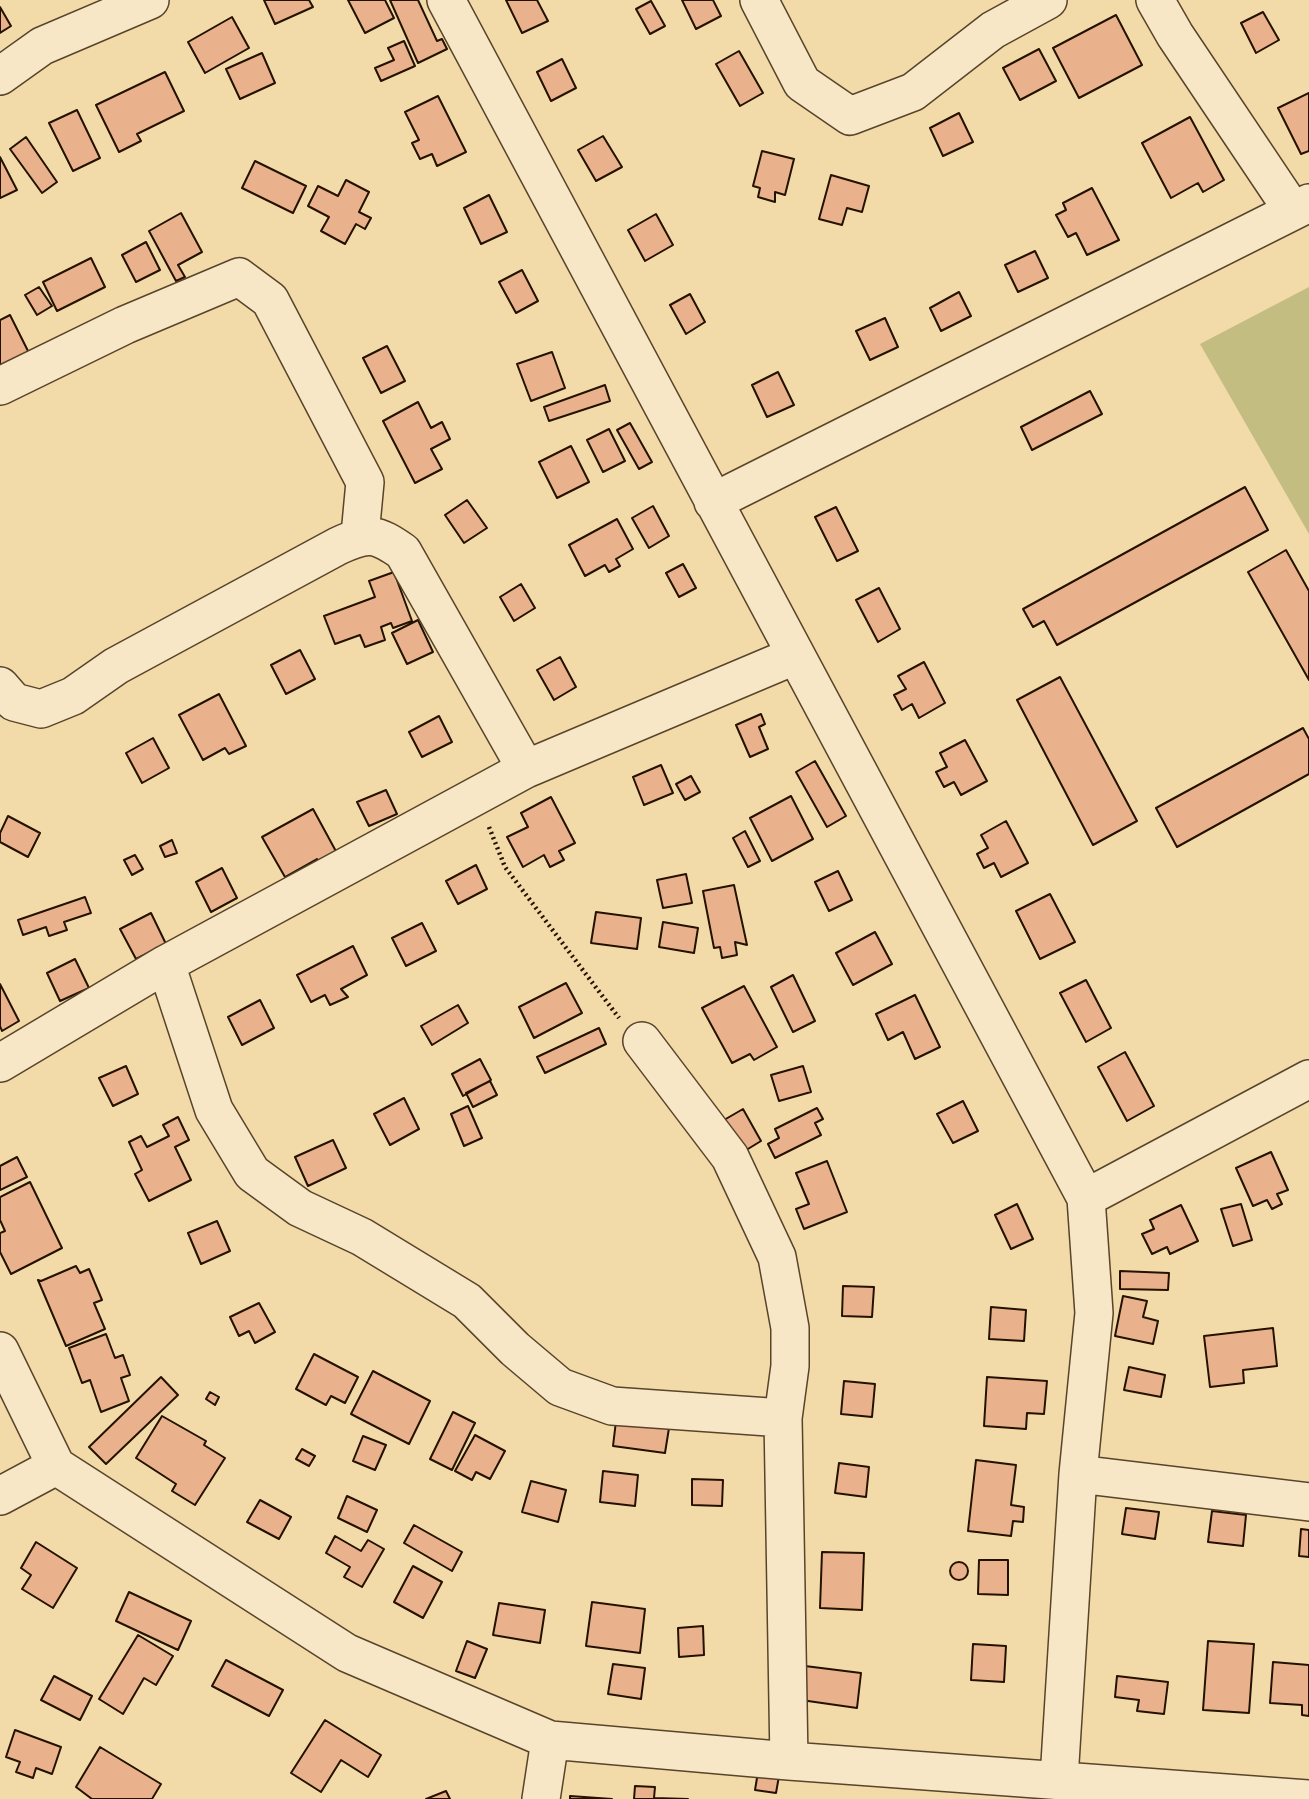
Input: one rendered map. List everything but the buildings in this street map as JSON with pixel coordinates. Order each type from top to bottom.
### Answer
[{"type":"street","points":[[0,76],[42,46],[150,0]]},
{"type":"street","points":[[446,0],[794,656],[1086,1198],[1094,1313],[1077,1474],[1059,1779]]},
{"type":"street","points":[[759,0],[802,83],[850,116],[913,92],[993,30],[1048,0]]},
{"type":"street","points":[[713,502],[1301,207],[1175,35],[1155,0]]},
{"type":"street","points":[[0,386],[125,325],[239,277],[270,299],[365,482],[360,535]]},
{"type":"street","points":[[0,686],[14,702],[41,709],[73,696],[127,660],[360,535],[382,538],[403,552],[526,769]]},
{"type":"street","points":[[0,1063],[166,964],[526,769],[794,656]]},
{"type":"street","points":[[166,964],[214,1110],[252,1173],[300,1208],[362,1237],[467,1301],[515,1349],[560,1387],[612,1406],[783,1418]]},
{"type":"street","points":[[642,1041],[730,1157],[777,1257],[790,1328],[790,1366],[783,1418],[789,1761]]},
{"type":"street","points":[[1086,1198],[1309,1079]]},
{"type":"street","points":[[0,1351],[55,1466],[347,1653],[550,1740],[789,1761],[1309,1799]]},
{"type":"street","points":[[0,1496],[55,1466]]},
{"type":"street","points":[[1077,1474],[1309,1502]]},
{"type":"street","points":[[541,1799],[550,1740]]},
{"type":"path","points":[[477,795],[505,867],[609,1007],[642,1041]]},
{"type":"shaded area","points":[[1309,287],[1309,534],[1200,344]]}]
